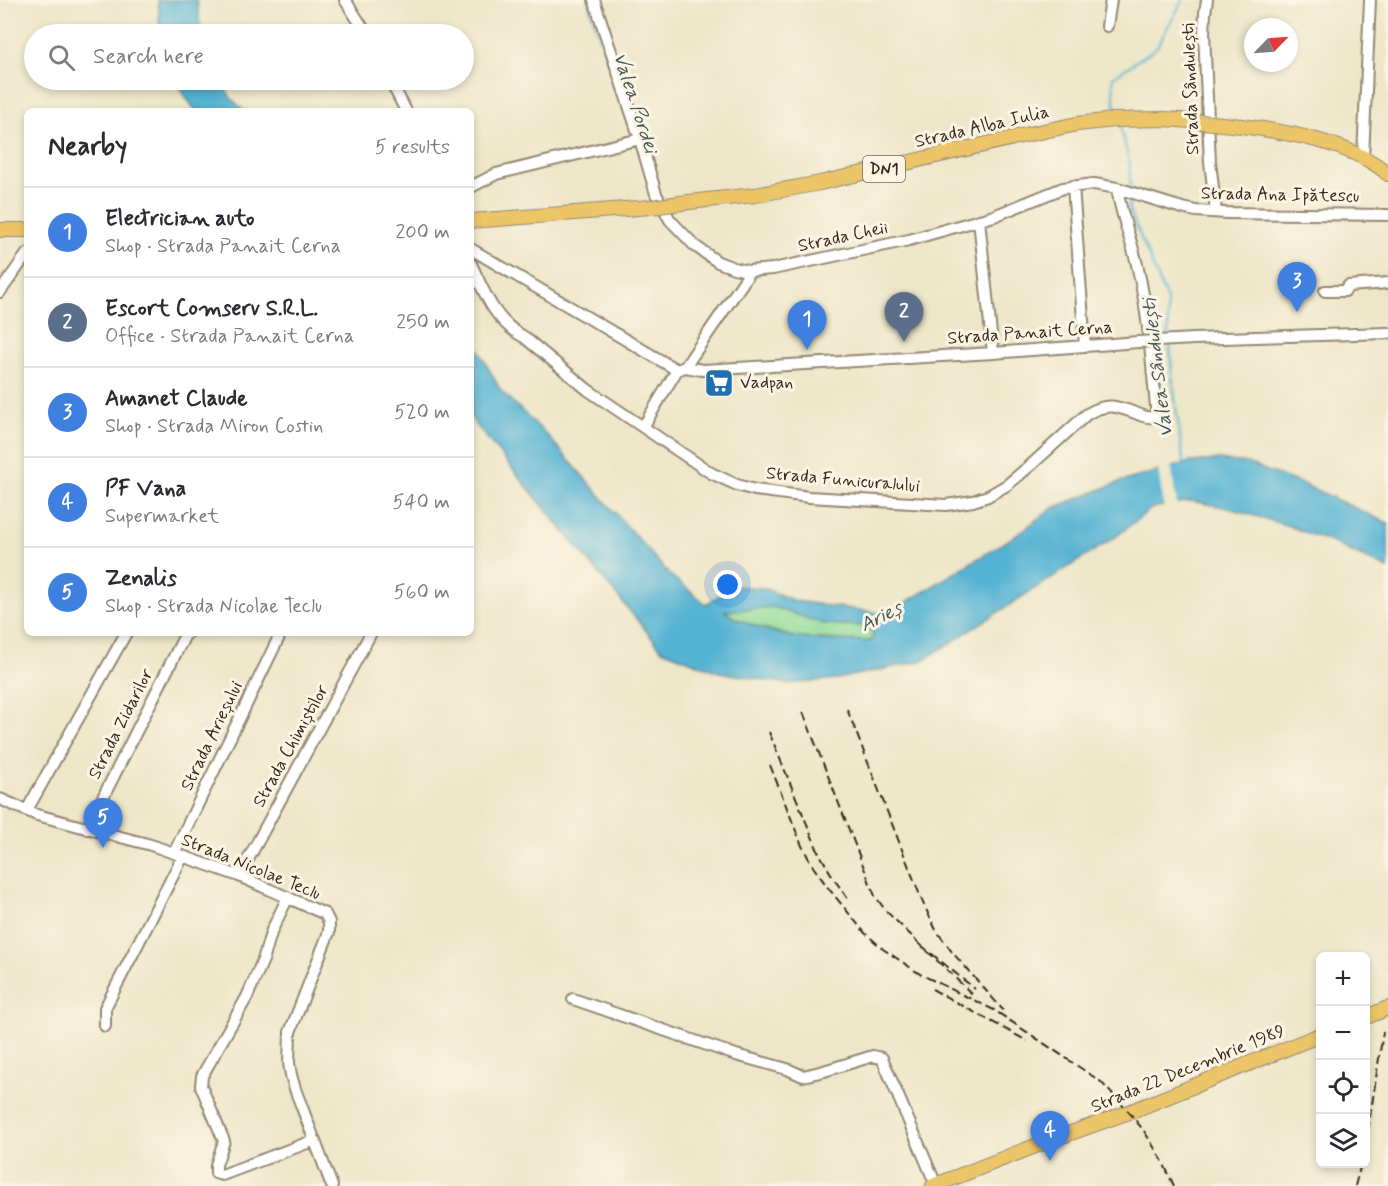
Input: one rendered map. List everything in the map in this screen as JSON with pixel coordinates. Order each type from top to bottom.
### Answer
[{"type":"main road","name":"Strada Alba Iulia","points":[[474,221],[651,207],[755,195],[820,183],[1077,124],[1114,120],[1192,121],[1242,126],[1306,138],[1348,151],[1388,174]]},
{"type":"main road","points":[[0,230],[24,230]]},
{"type":"main road","points":[[1370,1015],[1388,1008]]},
{"type":"main road","name":"Strada 22 Decembrie 1989","points":[[934,1185],[1132,1111],[1316,1037]]},
{"type":"street","points":[[345,0],[361,24]]},
{"type":"street","name":"Strada Cheii","points":[[594,0],[656,194],[670,220],[695,246],[718,262],[734,268],[748,271],[773,269],[909,240],[979,220],[1073,186],[1094,184],[1137,195]]},
{"type":"street","points":[[1107,26],[1111,0]]},
{"type":"street","name":"Strada Sândulești","points":[[1207,0],[1204,33],[1210,162],[1216,212]]},
{"type":"street","points":[[1363,158],[1370,0]]},
{"type":"street","points":[[395,90],[404,108]]},
{"type":"street","points":[[474,185],[496,174],[640,139]]},
{"type":"street","points":[[1073,186],[1085,346]]},
{"type":"street","name":"Strada Funicuralului","points":[[474,271],[484,294],[496,313],[513,331],[524,337],[588,390],[711,473],[736,485],[755,490],[809,497],[946,505],[973,501],[988,496],[1007,485],[1096,408],[1120,407],[1147,417],[1157,417],[1145,308],[1138,268],[1120,206],[1120,189]]},
{"type":"street","name":"Strada Ana Ipătescu","points":[[1137,195],[1182,208],[1216,212],[1388,215]]},
{"type":"street","points":[[979,220],[993,353]]},
{"type":"street","name":"Strada Panait Cerna","points":[[474,251],[681,369],[703,370],[1194,339],[1388,333]]},
{"type":"street","points":[[0,292],[24,258]]},
{"type":"street","points":[[643,428],[681,369],[746,278],[748,271]]},
{"type":"street","points":[[1325,291],[1345,291],[1348,286],[1388,283]]},
{"type":"street","points":[[27,810],[124,636]]},
{"type":"street","name":"Strada Zidarilor","points":[[87,829],[184,636]]},
{"type":"street","name":"Strada Arieșului","points":[[105,1026],[105,1008],[280,636]]},
{"type":"street","name":"Strada Chimiștilor","points":[[239,876],[370,636]]},
{"type":"street","name":"Strada Nicolae Teclu","points":[[0,799],[37,815],[151,845],[239,876],[325,915],[330,922],[329,932],[289,1038],[291,1075],[332,1186]]},
{"type":"street","points":[[288,897],[272,930],[263,960],[247,997],[202,1076],[201,1086],[224,1141],[216,1165],[218,1174],[222,1175],[315,1140]]},
{"type":"street","points":[[573,999],[803,1076],[873,1056],[882,1058],[934,1185]]},
{"type":"green space","points":[[773,607],[824,624],[867,626],[874,634],[871,641],[798,638],[750,624],[729,616],[725,611]]},
{"type":"water","points":[[158,0],[197,0],[200,24],[159,24]]},
{"type":"water","points":[[182,90],[227,90],[241,108],[194,108]]},
{"type":"water","name":"Arieș","points":[[474,342],[501,391],[546,434],[669,574],[706,604],[735,586],[764,588],[795,601],[887,614],[1015,536],[1053,508],[1120,482],[1191,462],[1218,460],[1247,463],[1305,485],[1388,523],[1388,569],[1331,542],[1286,525],[1228,508],[1191,501],[1152,508],[1117,536],[922,661],[837,679],[788,684],[719,672],[662,650],[474,422]],"holes":[[[773,607],[824,624],[867,626],[874,634],[870,641],[817,640],[772,632],[749,624],[725,611]]]},
{"type":"pier","points":[[1171,465],[1177,507],[1164,509],[1158,468]]},
{"type":"waterway","name":"Valea Pordei","points":[[587,0],[631,129]]},
{"type":"waterway","name":"Valea Sândulești","points":[[1117,114],[1113,77],[1156,48],[1183,0]]},
{"type":"waterway","name":"Valea Sândulești","points":[[1120,125],[1130,165],[1130,187]]},
{"type":"waterway","name":"Valea Sândulești","points":[[1129,196],[1129,209],[1167,300],[1169,335]]},
{"type":"waterway","name":"Valea Sândulești","points":[[1170,344],[1184,467]]},
{"type":"railway","points":[[847,709],[923,903],[936,930],[952,952],[1003,1010]]},
{"type":"railway","points":[[803,712],[875,896],[886,911],[922,946]]},
{"type":"railway","points":[[769,732],[818,851],[850,902]]},
{"type":"railway","points":[[770,765],[802,846],[814,868],[865,933],[883,949],[920,974],[994,1010],[1100,1081],[1144,1131],[1162,1160],[1174,1186]]},
{"type":"railway","points":[[972,994],[922,946],[975,989]]},
{"type":"railway","points":[[932,989],[1027,1041]]},
{"type":"railway","points":[[1370,1118],[1383,1032]]},
{"type":"railway","points":[[1355,1186],[1360,1168]]},
{"type":"place","name":"Amanet Claude","points":[[1297,312]]},
{"type":"place","name":"Escort Comserv S.R.L.","points":[[904,342]]},
{"type":"place","name":"Electrician auto","points":[[807,350]]},
{"type":"place","name":"Vadpan","points":[[719,383]]},
{"type":"place","name":"Zenalis","points":[[103,848]]},
{"type":"place","name":"PF Vana","points":[[1050,1161]]}]
